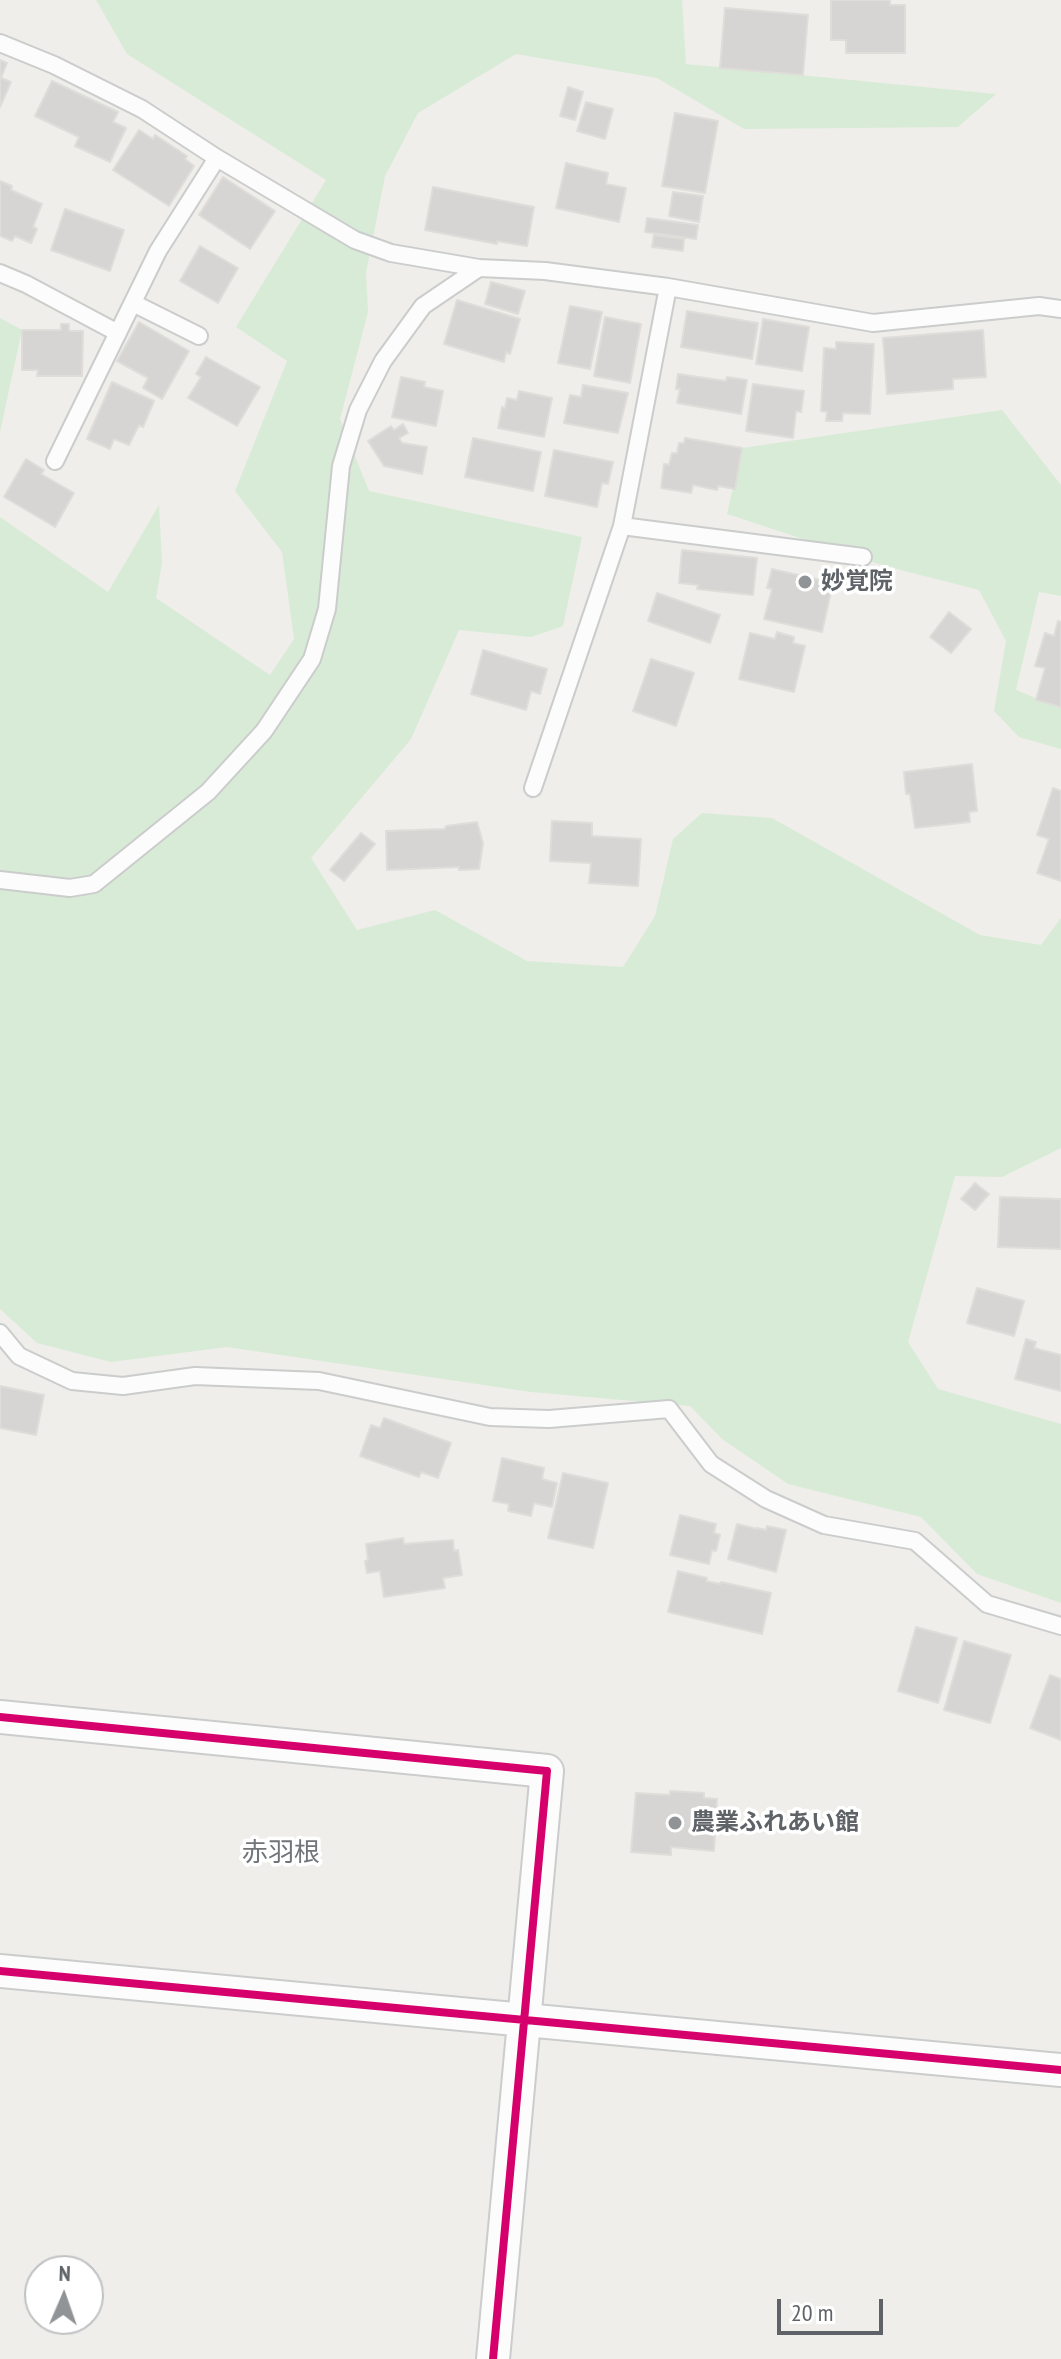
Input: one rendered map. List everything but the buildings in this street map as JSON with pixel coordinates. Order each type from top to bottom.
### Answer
[{"type":"street","points":[[0,1717],[547,1771],[493,2359]]},
{"type":"street","points":[[0,1971],[1061,2070]]},
{"type":"lane","points":[[0,43],[54,65],[142,109],[217,158],[355,240],[391,253],[479,268],[545,271],[668,287],[873,323],[1039,306],[1061,309]]},
{"type":"lane","points":[[55,461],[158,251],[217,158]]},
{"type":"lane","points":[[0,880],[70,888],[94,884],[208,792],[264,731],[312,659],[324,621],[341,466],[358,410],[383,361],[423,306],[479,268]]},
{"type":"lane","points":[[0,273],[118,333]]},
{"type":"lane","points":[[533,788],[622,526],[668,287]]},
{"type":"lane","points":[[133,303],[199,336]]},
{"type":"lane","points":[[622,526],[863,557]]},
{"type":"lane","points":[[0,1333],[19,1356],[72,1381],[123,1386],[195,1376],[319,1381],[490,1417],[549,1419],[669,1409],[711,1464],[766,1499],[824,1525],[915,1541],[987,1604],[1061,1626]]},
{"type":"green space","points":[[96,0],[682,0],[686,64],[996,94],[958,127],[744,129],[657,78],[516,54],[418,113],[385,176],[366,273],[368,312],[340,419],[369,491],[582,537],[563,626],[531,637],[459,630],[411,739],[311,858],[357,930],[435,910],[527,961],[623,967],[655,916],[673,839],[702,813],[772,818],[980,935],[1041,945],[1061,918],[1061,1148],[1002,1177],[955,1176],[908,1342],[938,1389],[1061,1424],[1061,1603],[977,1574],[921,1517],[788,1484],[722,1439],[690,1406],[531,1392],[227,1347],[111,1362],[37,1343],[0,1309],[0,517],[108,592],[159,505],[162,563],[156,598],[270,675],[294,639],[282,552],[235,491],[287,361],[236,327],[326,180],[127,54]]},
{"type":"green space","points":[[0,318],[22,330],[0,432]]},
{"type":"green space","points":[[1002,410],[1061,485],[1061,596],[1039,592],[1016,690],[1061,708],[1061,749],[1019,737],[994,711],[1006,641],[979,590],[885,566],[727,514],[742,448]]},
{"type":"cycle path","points":[[0,1717],[547,1771],[493,2359]]},
{"type":"cycle path","points":[[0,1971],[1061,2070]]},
{"type":"place","name":"妙覚院","points":[[805,582]]},
{"type":"place","name":"農業ふれあい館","points":[[675,1823]]},
{"type":"district","name":"赤羽根","points":[[281,1854]]}]
